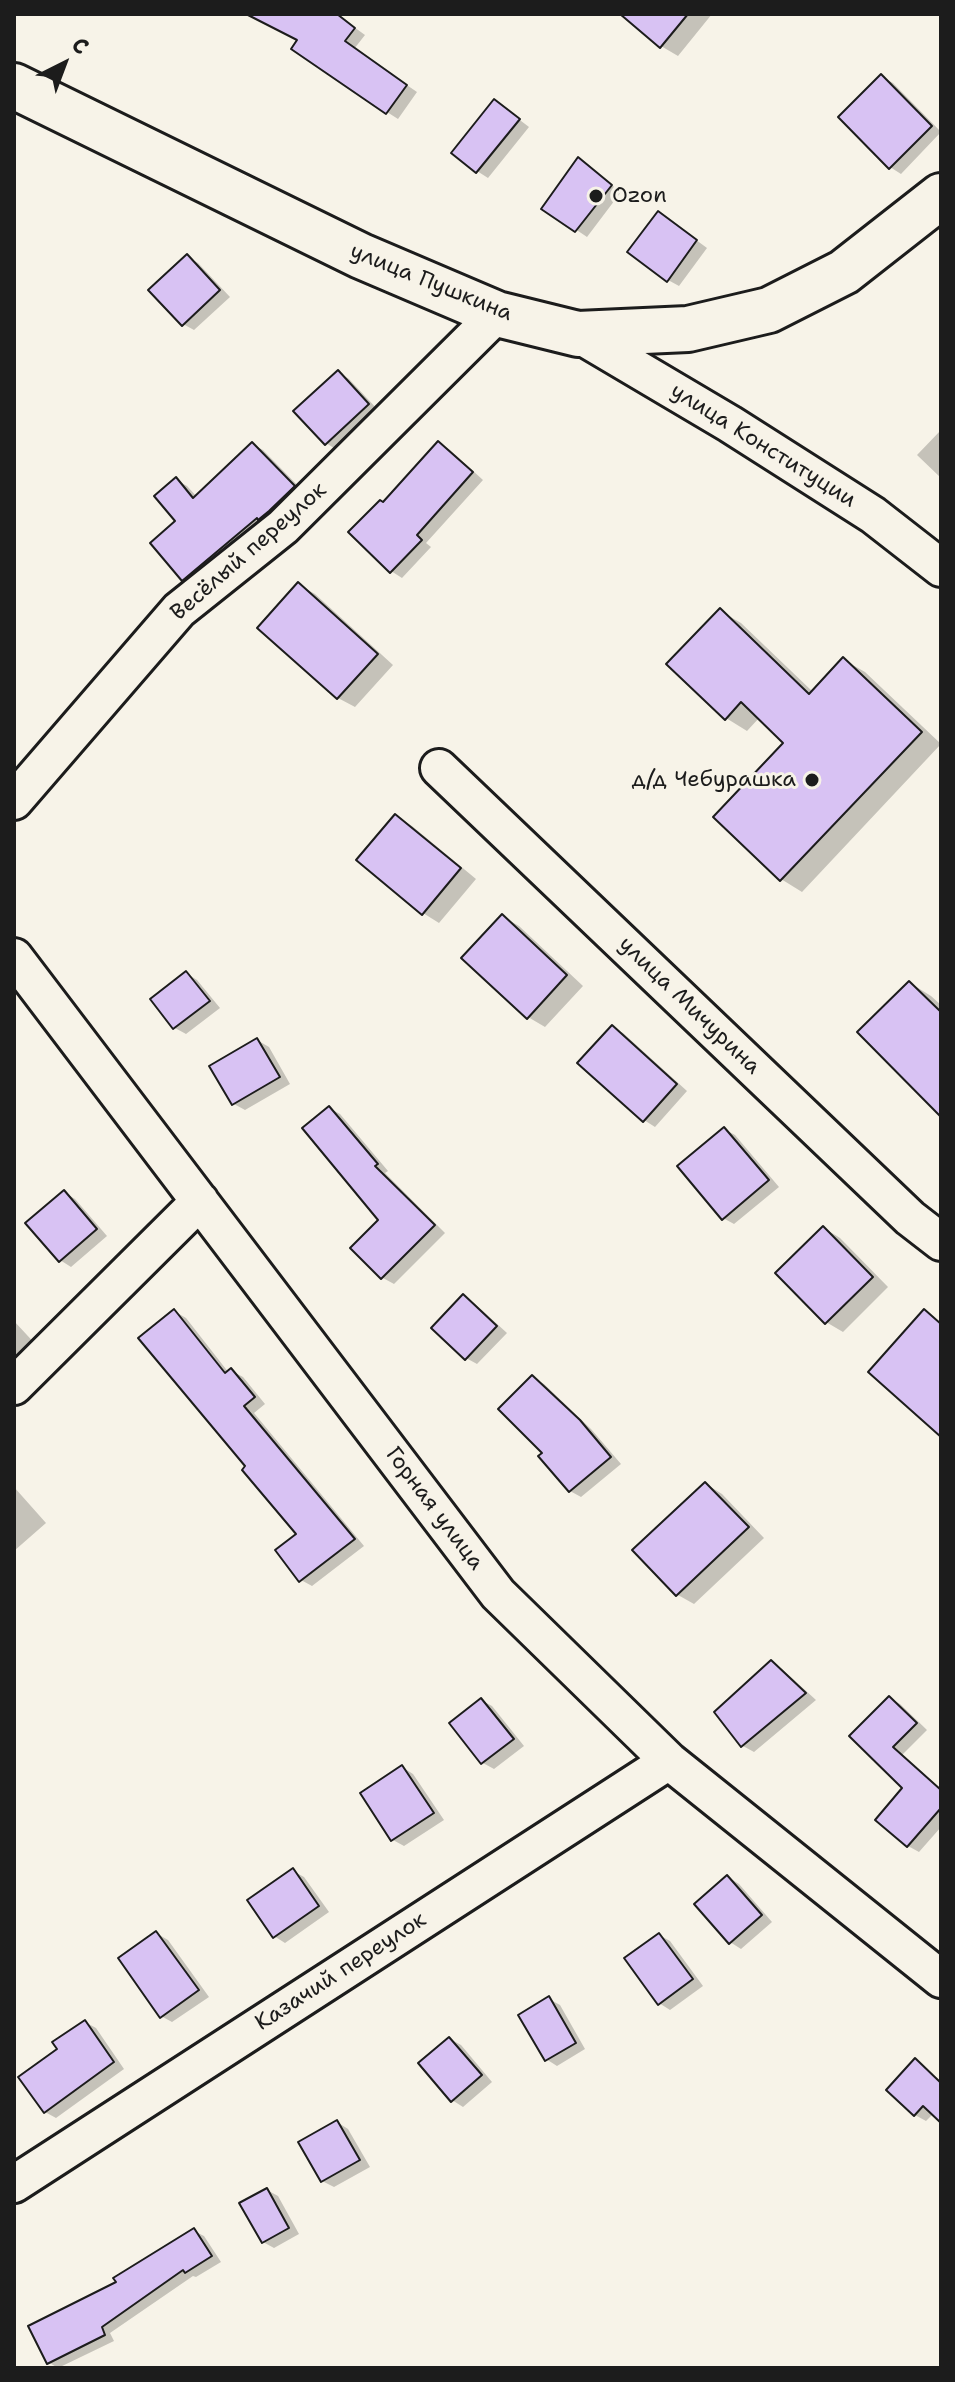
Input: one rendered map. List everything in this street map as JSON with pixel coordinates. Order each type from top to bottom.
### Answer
[{"type":"main road","name":"улица Пушкина","points":[[14,86],[361,256],[497,314],[578,334],[688,329],[769,310],[844,272],[941,196]]},
{"type":"street","name":"Весёлый переулок","points":[[14,801],[179,610],[283,527],[497,314]]},
{"type":"street","name":"улица Конституции","points":[[578,334],[730,424],[873,515],[941,568]]},
{"type":"street","name":"улица Мичурина","points":[[439,768],[910,1218],[941,1242]]},
{"type":"street","name":"Горная улица","points":[[14,957],[498,1594],[669,1761],[941,1979]]},
{"type":"street","points":[[14,1386],[200,1201]]},
{"type":"street","name":"Казачий переулок","points":[[14,2184],[669,1761]]},
{"type":"building","points":[[246,14],[337,14],[355,28],[345,41],[407,85],[386,114],[291,49],[297,40]]},
{"type":"building","points":[[620,14],[688,14],[660,48]]},
{"type":"building","points":[[881,74],[932,126],[889,169],[838,117]]},
{"type":"building","points":[[494,99],[520,119],[476,173],[451,153]]},
{"type":"building","points":[[578,157],[612,185],[575,232],[541,209]]},
{"type":"building","points":[[658,211],[697,240],[667,282],[627,252]]},
{"type":"building","points":[[187,254],[220,290],[182,326],[148,290]]},
{"type":"building","points":[[338,370],[369,404],[325,445],[293,411]]},
{"type":"building","points":[[438,441],[473,472],[417,535],[422,540],[390,573],[348,532],[380,500],[383,502]]},
{"type":"building","points":[[252,442],[295,486],[269,511],[182,581],[150,543],[175,521],[154,496],[176,477],[193,498]]},
{"type":"building","points":[[298,582],[378,654],[337,699],[257,628]]},
{"type":"building","name":"д/д Чебурашка","points":[[720,608],[809,694],[843,657],[922,732],[780,881],[713,817],[783,743],[741,702],[725,720],[666,664]]},
{"type":"building","points":[[395,814],[461,868],[422,915],[356,860]]},
{"type":"building","points":[[502,914],[567,975],[527,1019],[461,958]]},
{"type":"building","points":[[186,971],[210,1001],[173,1029],[150,999]]},
{"type":"building","points":[[909,981],[941,1012],[941,1117],[857,1032]]},
{"type":"building","points":[[612,1025],[677,1084],[643,1122],[577,1063]]},
{"type":"building","points":[[257,1038],[280,1077],[232,1105],[209,1066]]},
{"type":"building","points":[[329,1106],[378,1164],[375,1166],[435,1225],[381,1279],[350,1248],[378,1220],[302,1128]]},
{"type":"building","points":[[724,1127],[769,1180],[722,1220],[677,1166]]},
{"type":"building","points":[[64,1190],[97,1229],[59,1262],[25,1223]]},
{"type":"building","points":[[823,1226],[873,1277],[825,1324],[775,1273]]},
{"type":"building","points":[[463,1294],[497,1326],[465,1360],[431,1328]]},
{"type":"building","points":[[174,1309],[225,1373],[231,1368],[255,1397],[244,1406],[355,1539],[299,1582],[275,1550],[296,1534],[242,1470],[245,1466],[138,1338]]},
{"type":"building","points":[[924,1309],[941,1324],[941,1437],[868,1372]]},
{"type":"building","points":[[532,1375],[580,1420],[611,1457],[569,1492],[538,1456],[542,1453],[498,1409]]},
{"type":"building","points":[[705,1482],[749,1527],[676,1596],[632,1550]]},
{"type":"building","points":[[771,1660],[806,1693],[741,1747],[714,1712]]},
{"type":"building","points":[[889,1696],[917,1723],[893,1747],[941,1790],[941,1808],[907,1847],[875,1820],[902,1788],[849,1736]]},
{"type":"building","points":[[481,1698],[514,1739],[481,1764],[449,1723]]},
{"type":"building","points":[[402,1765],[434,1813],[391,1841],[360,1793]]},
{"type":"building","points":[[293,1868],[319,1906],[273,1938],[247,1900]]},
{"type":"building","points":[[727,1875],[762,1915],[729,1944],[694,1904]]},
{"type":"building","points":[[156,1931],[199,1990],[160,2018],[118,1958]]},
{"type":"building","points":[[659,1933],[693,1979],[658,2005],[624,1958]]},
{"type":"building","points":[[549,1996],[576,2043],[545,2061],[518,2015]]},
{"type":"building","points":[[85,2020],[114,2062],[44,2113],[18,2077],[57,2049],[52,2042]]},
{"type":"building","points":[[449,2037],[482,2075],[451,2102],[418,2063]]},
{"type":"building","points":[[915,2058],[941,2083],[941,2123],[923,2106],[914,2116],[886,2090]]},
{"type":"building","points":[[337,2120],[360,2160],[321,2182],[298,2142]]},
{"type":"building","points":[[267,2188],[289,2228],[262,2243],[239,2203]]},
{"type":"building","points":[[194,2228],[212,2256],[185,2273],[183,2270],[102,2327],[105,2335],[47,2364],[28,2326],[116,2282],[113,2278]]},
{"type":"place","name":"Ozon","points":[[596,196]]},
{"type":"place","name":"д/д Чебурашка","points":[[812,780]]}]
